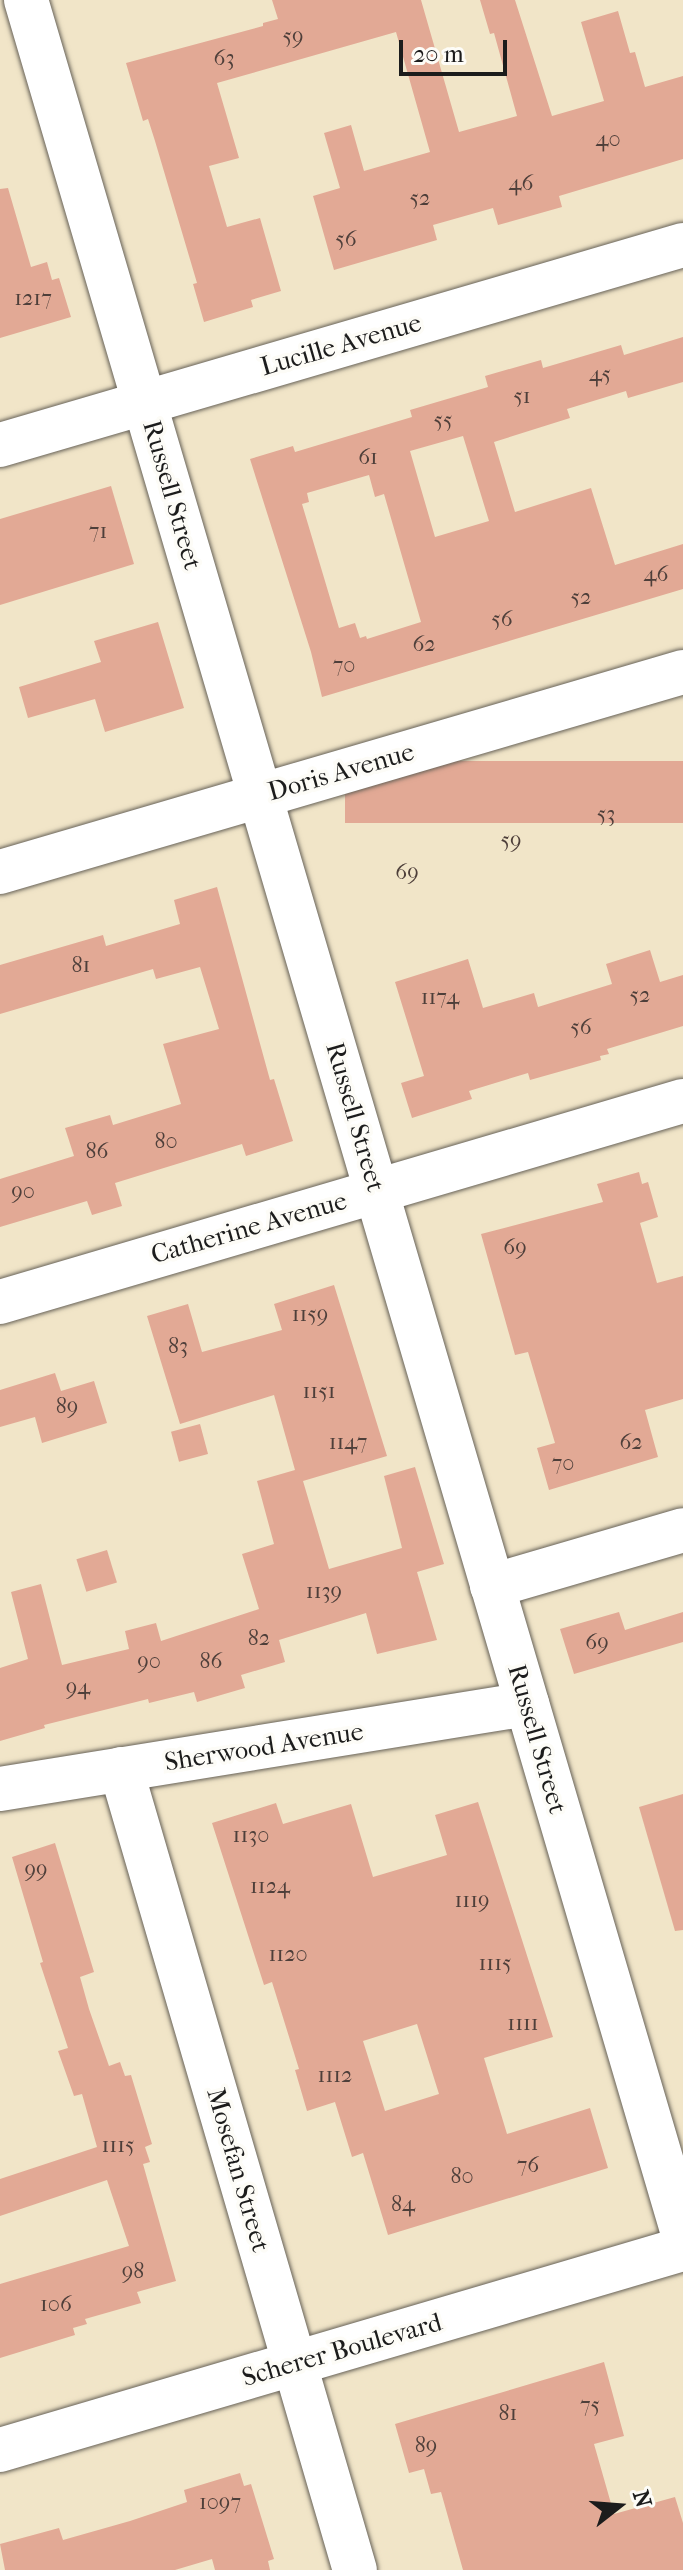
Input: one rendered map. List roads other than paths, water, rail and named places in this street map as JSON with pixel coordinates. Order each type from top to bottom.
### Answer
[{"type":"street","name":"Russell Street","points":[[27,6],[683,2234]]},
{"type":"street","name":"Lucille Avenue","points":[[0,445],[683,245]]},
{"type":"street","name":"Doris Avenue","points":[[0,872],[683,672]]},
{"type":"street","name":"Catherine Avenue","points":[[0,1302],[683,1101]]},
{"type":"street","points":[[492,1586],[683,1530]]},
{"type":"street","name":"Sherwood Avenue","points":[[0,1789],[527,1704]]},
{"type":"street","name":"Mosefan Street","points":[[121,1769],[355,2570]]},
{"type":"street","name":"Scherer Boulevard","points":[[0,2450],[683,2249]]}]
